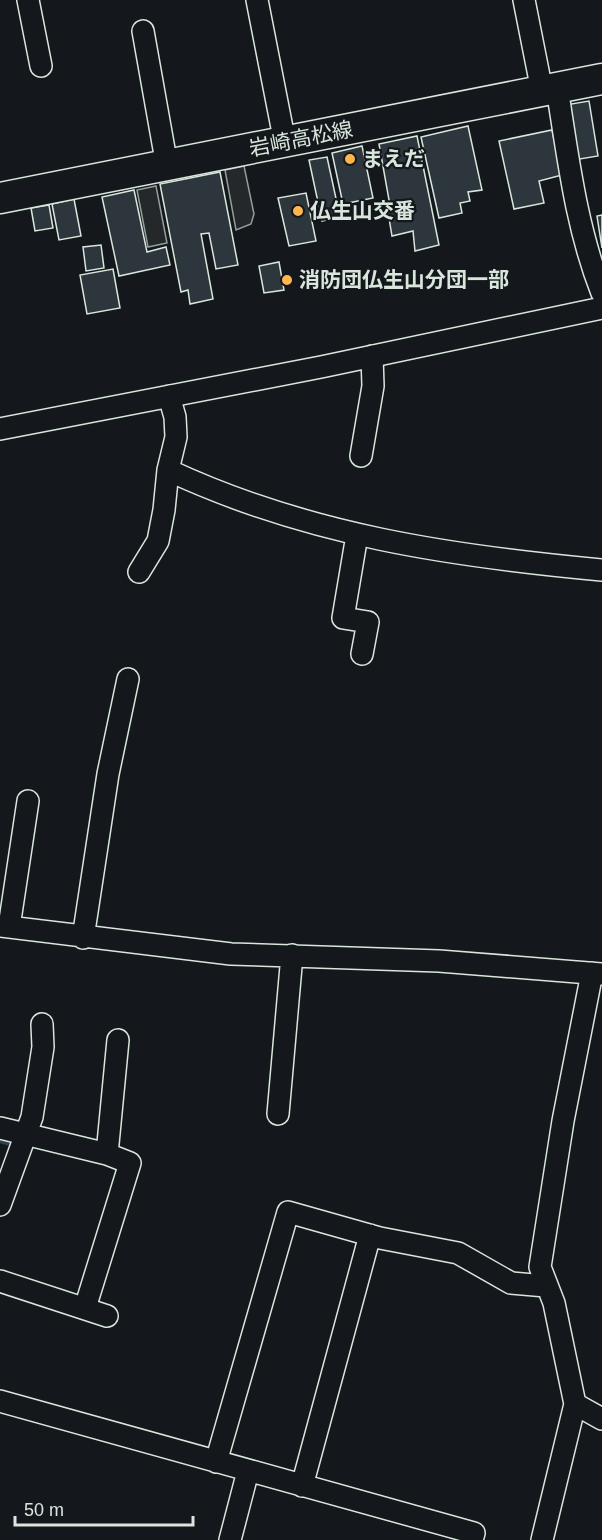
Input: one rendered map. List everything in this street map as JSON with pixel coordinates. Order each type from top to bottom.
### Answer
[{"type":"main road","name":"岩崎高松線","points":[[0,198],[602,79]]},
{"type":"street","points":[[28,0],[41,66]]},
{"type":"street","points":[[257,0],[285,143]]},
{"type":"street","points":[[524,0],[549,89],[587,255],[602,293]]},
{"type":"street","points":[[143,31],[167,166]]},
{"type":"street","points":[[0,429],[602,308]]},
{"type":"street","points":[[361,456],[373,386],[372,356]]},
{"type":"street","points":[[139,573],[158,541],[168,470],[176,437],[175,417],[169,396]]},
{"type":"street","points":[[168,470],[263,510],[357,535],[445,551],[602,570]]},
{"type":"street","points":[[357,535],[343,618],[368,622],[362,654]]},
{"type":"street","points":[[83,938],[108,774],[128,679]]},
{"type":"street","points":[[28,801],[4,926],[83,938],[231,954],[439,961],[597,973],[563,1121],[541,1256],[540,1267],[554,1303],[575,1404],[542,1540]]},
{"type":"street","points":[[278,1114],[292,955]]},
{"type":"street","points":[[0,1205],[32,1117],[43,1047],[42,1024]]},
{"type":"street","points":[[107,1154],[118,1040]]},
{"type":"street","points":[[0,1128],[107,1154],[130,1163],[85,1308]]},
{"type":"street","points":[[216,1462],[288,1212],[370,1235],[458,1253],[511,1283],[546,1286]]},
{"type":"street","points":[[302,1486],[370,1235]]},
{"type":"street","points":[[0,1281],[107,1316]]},
{"type":"street","points":[[0,1401],[248,1472],[474,1533],[472,1540]]},
{"type":"street","points":[[575,1404],[602,1419]]},
{"type":"street","points":[[230,1540],[248,1472]]},
{"type":"shaded area","points":[[244,166],[254,214],[251,224],[236,230],[225,170]]},
{"type":"shaded area","points":[[156,186],[167,243],[148,247],[137,190]]},
{"type":"building","points":[[589,101],[598,156],[574,160],[565,105]]},
{"type":"building","points":[[468,126],[482,190],[468,192],[470,201],[460,203],[462,213],[439,218],[421,137]]},
{"type":"building","points":[[552,130],[562,175],[539,181],[544,203],[514,209],[499,141]]},
{"type":"building","points":[[417,136],[439,245],[415,251],[413,231],[392,236],[388,212],[391,211],[379,144]]},
{"type":"building","points":[[362,146],[373,198],[343,204],[332,153]]},
{"type":"building","points":[[327,157],[340,217],[322,221],[309,160]]},
{"type":"building","points":[[220,172],[238,265],[216,269],[209,233],[201,234],[213,299],[190,304],[188,290],[181,292],[160,184]]},
{"type":"building","points":[[134,190],[147,252],[166,247],[170,265],[119,276],[102,197]]},
{"type":"building","points":[[306,193],[316,241],[289,246],[278,198]]},
{"type":"building","points":[[74,199],[81,236],[59,240],[52,204]]},
{"type":"building","points":[[49,205],[53,228],[35,231],[31,208]]},
{"type":"building","points":[[602,215],[602,248],[597,216]]},
{"type":"building","points":[[101,245],[104,268],[86,271],[83,247]]},
{"type":"building","points":[[279,262],[284,290],[264,293],[259,266]]},
{"type":"building","points":[[113,269],[120,308],[87,314],[80,275]]},
{"type":"waterway","points":[[0,1139],[10,1142]]},
{"type":"place","name":"まえだ","points":[[350,159]]},
{"type":"place","name":"仏生山交番","points":[[298,211]]},
{"type":"place","name":"消防団仏生山分団一部","points":[[287,280]]}]
